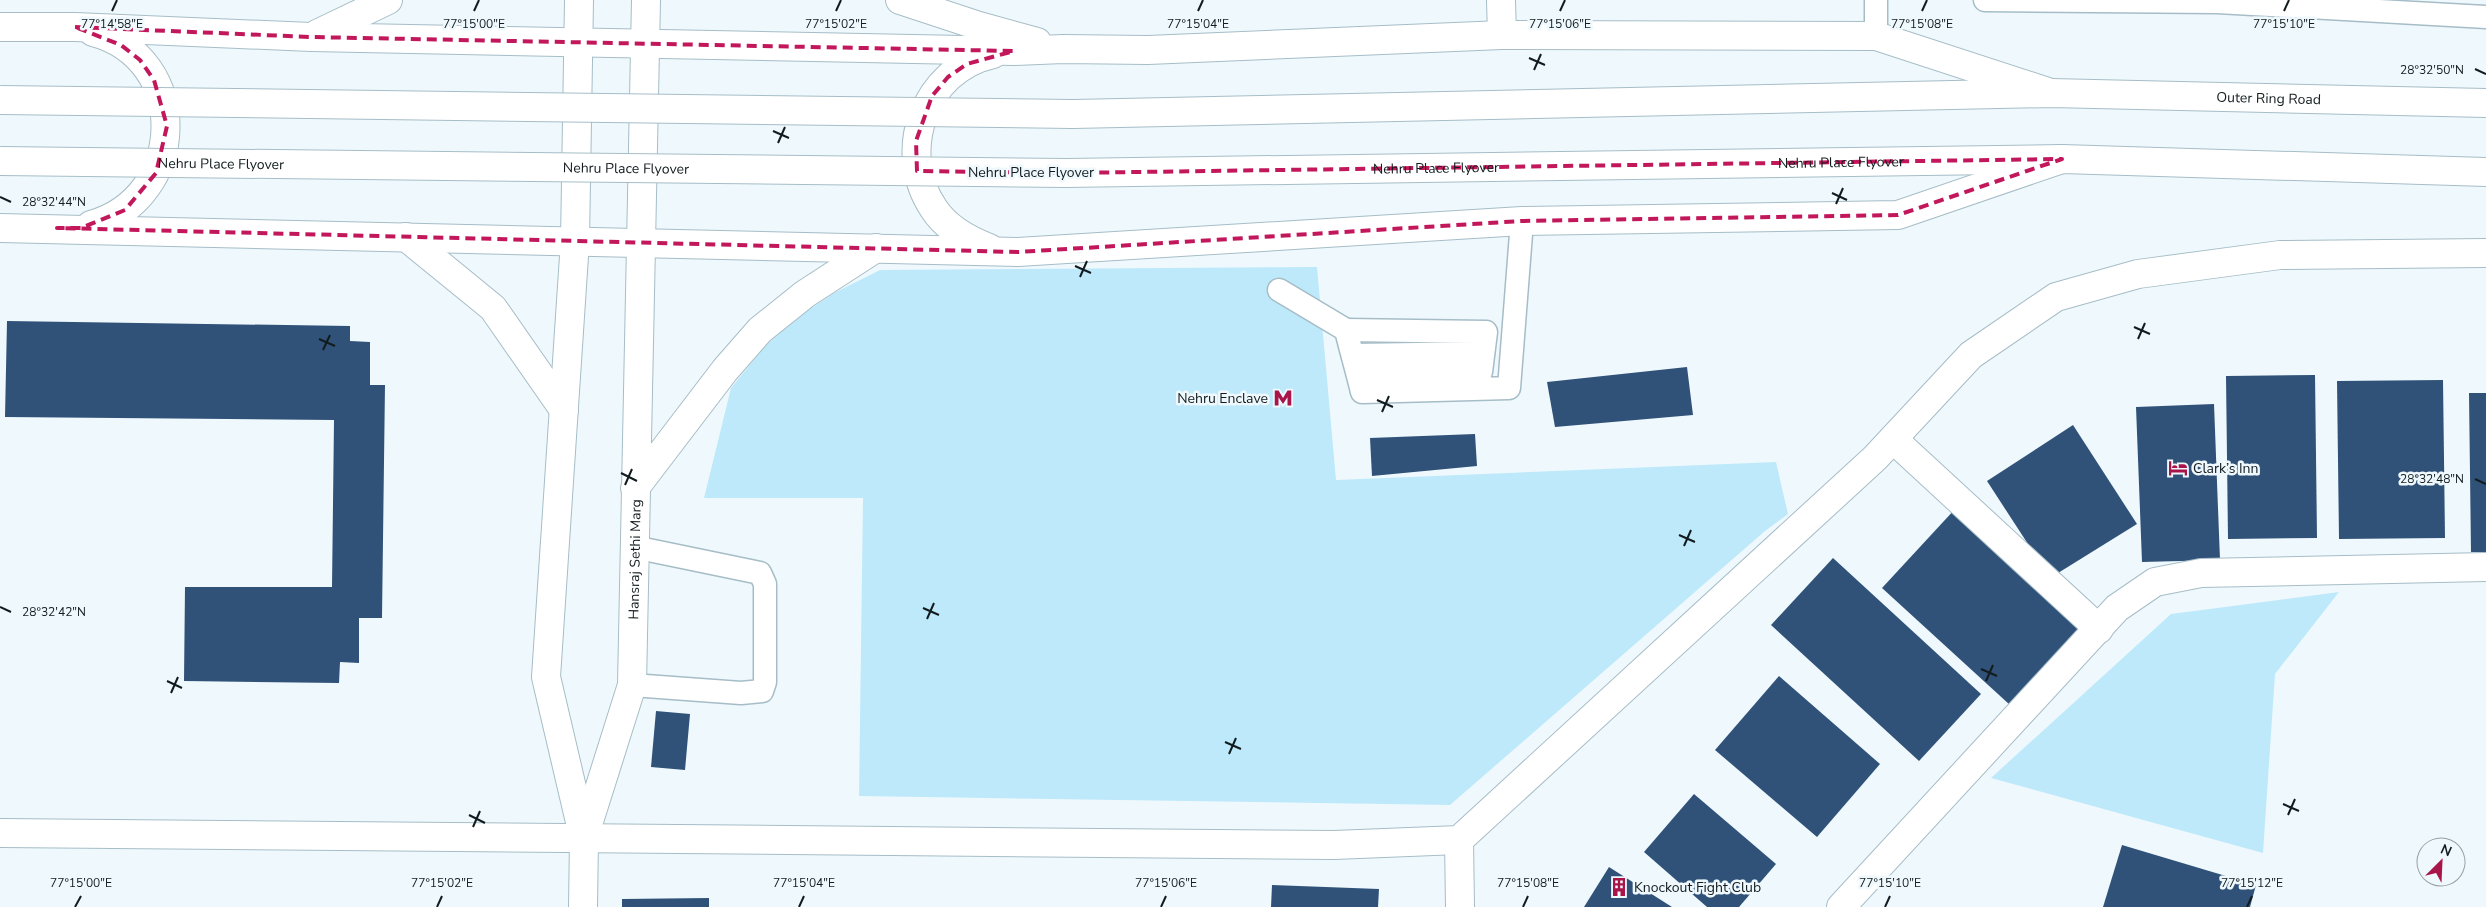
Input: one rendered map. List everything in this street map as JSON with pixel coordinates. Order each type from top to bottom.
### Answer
[{"type":"main road","points":[[311,37],[388,0]]},
{"type":"main road","name":"Hansraj Sethi Marg","points":[[579,0],[575,241],[546,677],[584,839],[583,907]]},
{"type":"main road","name":"Hansraj Sethi Marg","points":[[584,839],[632,685],[646,0]]},
{"type":"main road","points":[[900,0],[979,26],[1063,49]]},
{"type":"main road","points":[[1501,0],[1502,35]]},
{"type":"main road","points":[[0,27],[75,27],[311,37],[1014,51],[1063,49],[1148,50],[1502,35],[1876,36],[2051,93]]},
{"type":"main road","points":[[0,228],[81,228],[105,221],[125,210],[143,193],[156,173],[165,150],[167,126],[163,103],[154,80],[140,60],[121,45],[100,34],[75,27]]},
{"type":"main road","points":[[1014,51],[990,55],[968,64],[948,77],[932,96],[922,117],[916,141],[916,165],[922,188],[940,216],[951,228],[971,241],[994,250],[1018,252]]},
{"type":"main road","points":[[0,100],[1073,114],[2051,93]]},
{"type":"main road","name":"Outer Ring Road","points":[[2051,93],[2486,103]]},
{"type":"main road","points":[[57,228],[1018,252],[1522,221],[1898,215],[2062,159],[2486,172]]},
{"type":"main road","name":"Nehru Place Flyover","points":[[0,161],[1066,173],[1860,160],[2062,159]]},
{"type":"main road","points":[[406,237],[493,308],[564,410]]},
{"type":"main road","points":[[635,488],[725,370],[760,330],[804,294],[876,248]]},
{"type":"main road","points":[[0,832],[1334,845],[1459,840],[1875,458],[1971,355],[2056,297],[2138,274],[2280,255],[2486,253]]},
{"type":"main road","points":[[1893,439],[2099,629]]},
{"type":"main road","points":[[1840,907],[2117,608],[2155,582],[2201,573],[2486,567]]},
{"type":"main road","points":[[1459,840],[1460,907]]},
{"type":"lane","points":[[1876,0],[1876,36]]},
{"type":"lane","points":[[1985,0],[2216,1],[2486,17]]},
{"type":"lane","points":[[1346,330],[1362,392],[1509,388],[1522,221]]},
{"type":"lane","points":[[1279,290],[1346,330],[1486,332],[1481,372],[1358,376]]},
{"type":"lane","points":[[1352,355],[1484,353]]},
{"type":"lane","points":[[632,685],[742,693],[762,691],[765,682],[765,584],[760,573],[634,547]]},
{"type":"highlighted area","points":[[75,27],[311,37],[1014,51],[967,64],[948,77],[932,96],[916,141],[917,171],[1066,173],[2062,159],[1898,215],[1522,221],[1018,252],[57,228],[81,228],[125,210],[156,173],[167,126],[154,80],[140,60],[121,45]]},
{"type":"shaded area","points":[[1317,267],[1336,480],[1776,462],[1788,514],[1765,531],[1450,805],[859,796],[863,498],[704,498],[731,388],[766,345],[798,317],[834,293],[880,270]]},
{"type":"shaded area","points":[[2339,592],[2275,674],[2263,853],[1991,778],[2171,614]]},
{"type":"building","points":[[7,321],[350,326],[350,341],[370,342],[370,385],[385,385],[382,618],[359,618],[359,663],[340,662],[339,683],[184,681],[185,587],[332,587],[334,420],[5,417]]},
{"type":"building","points":[[1687,367],[1693,415],[1555,427],[1547,382]]},
{"type":"building","points":[[2315,375],[2317,538],[2228,539],[2226,376]]},
{"type":"building","points":[[2443,380],[2445,538],[2339,539],[2337,381]]},
{"type":"building","points":[[2469,393],[2486,393],[2486,552],[2471,552]]},
{"type":"building","points":[[2214,404],[2220,560],[2142,562],[2136,407]]},
{"type":"building","points":[[2073,425],[2137,524],[2050,578],[1987,481]]},
{"type":"building","points":[[1475,434],[1477,466],[1372,476],[1370,438]]},
{"type":"building","points":[[1956,508],[2084,625],[2010,705],[1882,588]]},
{"type":"building","points":[[1833,558],[1981,694],[1919,761],[1771,625]]},
{"type":"building","points":[[1779,676],[1880,764],[1817,837],[1715,750]]},
{"type":"building","points":[[656,711],[690,714],[685,770],[651,767]]},
{"type":"building","points":[[1694,794],[1776,864],[1739,907],[1707,907],[1644,852]]},
{"type":"building","points":[[2122,845],[2256,885],[2250,907],[2103,907]]},
{"type":"building","name":"Knockout Fight Club","points":[[1609,867],[1672,907],[1584,907]]},
{"type":"building","points":[[1272,885],[1379,889],[1378,907],[1271,907]]},
{"type":"building","points":[[709,898],[709,907],[622,907],[622,899]]},
{"type":"place","name":"Nehru Enclave","points":[[1283,398]]},
{"type":"place","name":"Clark’s Inn","points":[[2178,468]]},
{"type":"place","name":"Knockout Fight Club","points":[[1619,887]]}]
